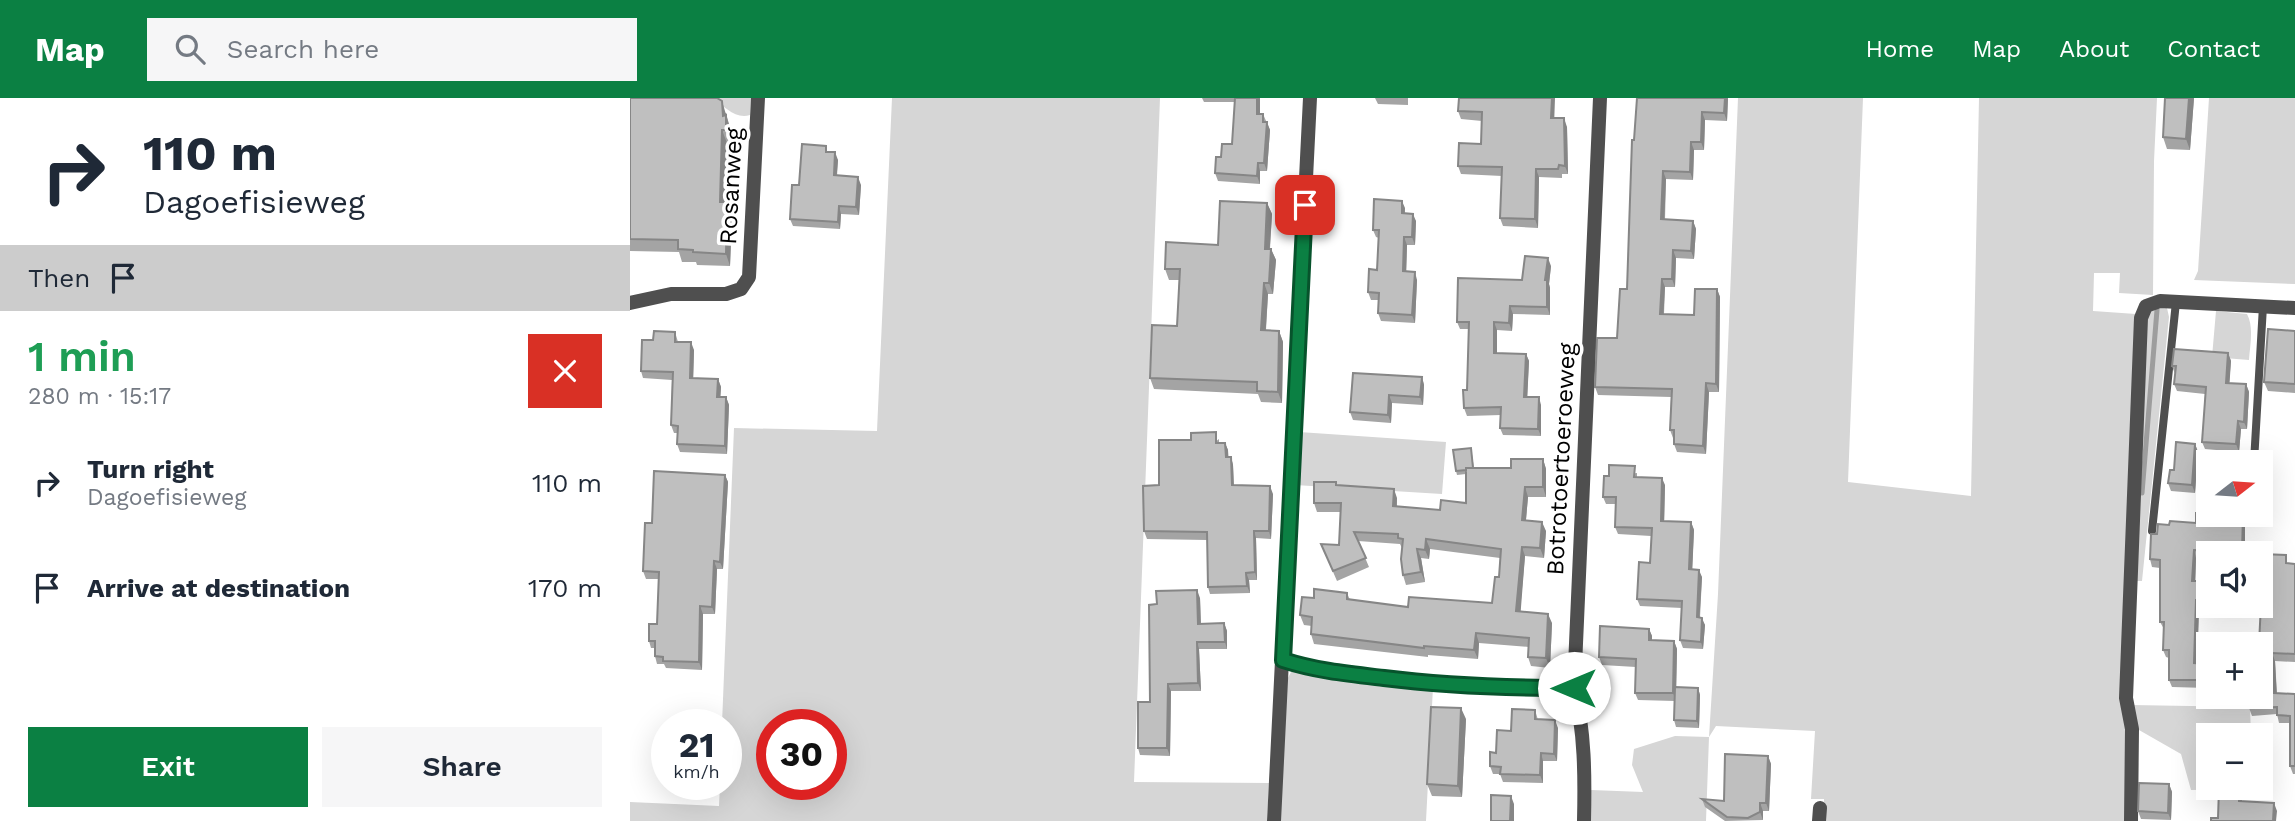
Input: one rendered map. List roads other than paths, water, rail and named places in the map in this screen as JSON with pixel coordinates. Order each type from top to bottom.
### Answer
[{"type":"street","name":"Rosanweg","points":[[630,303],[671,294],[726,294],[741,289],[750,276],[758,98]]},
{"type":"street","points":[[1274,821],[1310,98]]},
{"type":"street","name":"Botrotoertoeroeweg","points":[[1584,821],[1585,789],[1578,703],[1574,688],[1600,98]]},
{"type":"street","points":[[2131,821],[2132,729],[2126,698],[2141,318],[2146,306],[2161,301],[2295,308]]},
{"type":"street","points":[[1283,660],[1318,671],[1427,683],[1498,688],[1574,688]]},
{"type":"lane","points":[[2152,531],[2176,302]]},
{"type":"lane","points":[[2255,450],[2263,306]]},
{"type":"waterway","points":[[2142,493],[2157,310]]}]
